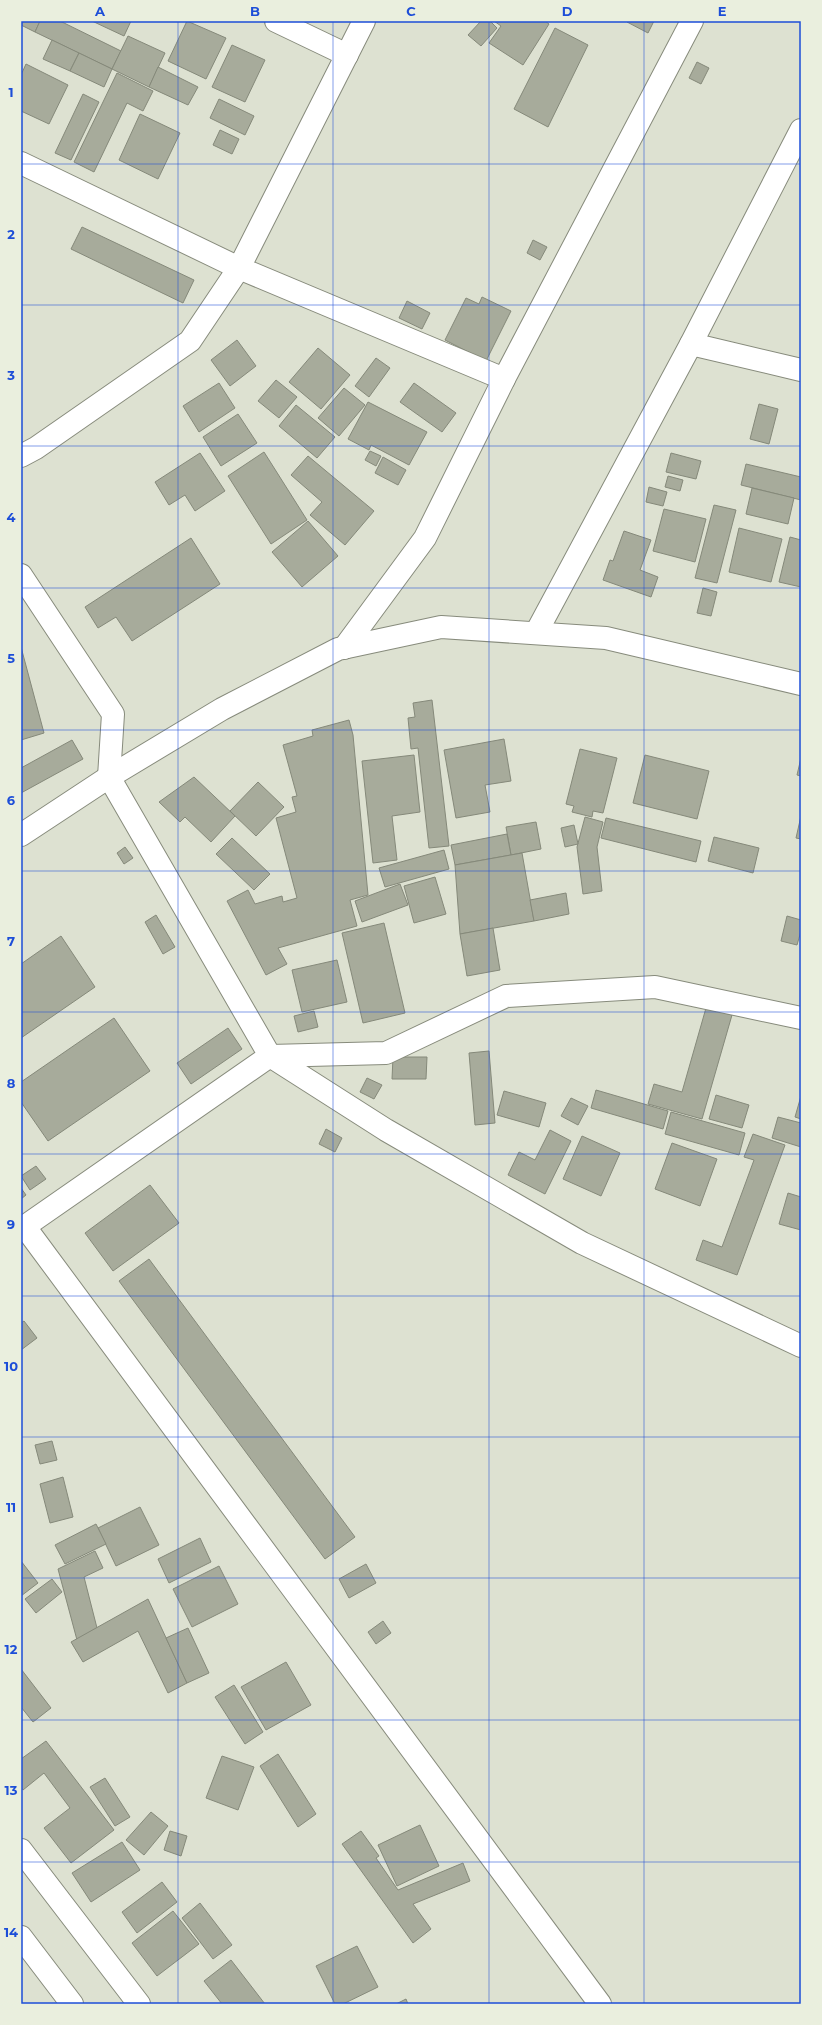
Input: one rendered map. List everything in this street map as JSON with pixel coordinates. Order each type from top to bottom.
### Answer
[{"type":"street","points":[[276,21],[347,55]]},
{"type":"street","points":[[21,456],[36,448],[190,341],[239,268],[364,21]]},
{"type":"street","points":[[344,648],[426,538],[504,379],[692,21]]},
{"type":"street","points":[[536,633],[691,344],[801,130]]},
{"type":"street","points":[[21,163],[239,268],[504,379]]},
{"type":"street","points":[[691,344],[801,370]]},
{"type":"street","points":[[21,575],[113,714],[109,777],[270,1056],[386,1130],[582,1243],[801,1346]]},
{"type":"street","points":[[21,835],[109,777],[222,709],[338,648],[344,648],[441,626],[606,638],[801,684]]},
{"type":"street","points":[[600,2004],[23,1228],[270,1056],[386,1053],[506,996],[655,986],[801,1018]]},
{"type":"street","points":[[21,1850],[139,2004]]},
{"type":"street","points":[[21,1937],[72,2004]]},
{"type":"building","points":[[23,21],[40,21],[35,32],[21,25]]},
{"type":"building","points":[[40,21],[60,21],[121,51],[112,69],[35,32]]},
{"type":"building","points":[[92,21],[131,21],[124,36]]},
{"type":"building","points":[[187,21],[226,38],[206,79],[168,61]]},
{"type":"building","points":[[481,21],[490,21],[497,28],[481,46],[468,35]]},
{"type":"building","points":[[494,21],[545,21],[549,24],[523,65],[489,43],[501,26]]},
{"type":"building","points":[[654,21],[648,33],[627,22]]},
{"type":"building","points":[[555,28],[588,45],[548,127],[514,109]]},
{"type":"building","points":[[128,36],[165,53],[149,87],[112,69]]},
{"type":"building","points":[[52,40],[79,53],[70,71],[43,59]]},
{"type":"building","points":[[232,45],[265,60],[245,102],[212,87]]},
{"type":"building","points":[[79,53],[112,69],[104,87],[70,71]]},
{"type":"building","points":[[697,62],[709,68],[701,84],[689,78]]},
{"type":"building","points":[[26,64],[68,85],[49,124],[21,111],[21,75]]},
{"type":"building","points":[[158,67],[198,87],[188,105],[149,87]]},
{"type":"building","points":[[117,73],[153,91],[143,111],[127,103],[94,172],[74,162]]},
{"type":"building","points":[[83,94],[99,102],[71,160],[55,153]]},
{"type":"building","points":[[219,99],[254,116],[245,135],[210,118]]},
{"type":"building","points":[[140,114],[180,133],[158,179],[119,160]]},
{"type":"building","points":[[220,130],[239,139],[232,154],[213,145]]},
{"type":"building","points":[[82,227],[194,280],[183,303],[71,249]]},
{"type":"building","points":[[533,240],[547,247],[540,260],[527,253]]},
{"type":"building","points":[[482,297],[511,311],[486,361],[445,340],[466,298],[479,304]]},
{"type":"building","points":[[407,301],[430,313],[422,329],[399,318]]},
{"type":"building","points":[[237,340],[256,366],[230,386],[211,360]]},
{"type":"building","points":[[318,348],[350,375],[321,409],[289,382]]},
{"type":"building","points":[[376,358],[390,368],[369,397],[355,386]]},
{"type":"building","points":[[276,380],[297,397],[279,418],[258,401]]},
{"type":"building","points":[[219,383],[235,408],[199,432],[183,406]]},
{"type":"building","points":[[414,383],[456,413],[442,432],[400,402]]},
{"type":"building","points":[[344,388],[365,405],[339,436],[318,418]]},
{"type":"building","points":[[368,402],[427,432],[409,465],[371,445],[369,450],[348,439]]},
{"type":"building","points":[[759,404],[778,409],[769,444],[750,439]]},
{"type":"building","points":[[296,405],[335,437],[317,458],[279,426]]},
{"type":"building","points":[[238,414],[257,443],[221,466],[203,437]]},
{"type":"building","points":[[370,451],[381,456],[376,466],[365,460]]},
{"type":"building","points":[[264,452],[307,520],[271,544],[228,476]]},
{"type":"building","points":[[200,453],[225,491],[195,511],[185,495],[169,505],[155,482]]},
{"type":"building","points":[[671,453],[701,461],[696,479],[666,472]]},
{"type":"building","points":[[308,456],[374,511],[345,545],[310,515],[322,502],[291,475]]},
{"type":"building","points":[[383,457],[406,470],[398,485],[375,473]]},
{"type":"building","points":[[746,464],[801,477],[801,500],[741,485]]},
{"type":"building","points":[[668,476],[683,480],[680,491],[665,487]]},
{"type":"building","points":[[649,487],[667,492],[663,506],[646,502]]},
{"type":"building","points":[[752,488],[794,498],[788,524],[746,514]]},
{"type":"building","points":[[714,505],[736,510],[717,583],[695,578]]},
{"type":"building","points":[[664,509],[706,519],[695,562],[653,551]]},
{"type":"building","points":[[308,521],[338,556],[302,587],[272,552]]},
{"type":"building","points":[[739,528],[782,539],[771,582],[729,572]]},
{"type":"building","points":[[624,531],[651,540],[640,570],[658,577],[651,597],[603,580],[610,560],[613,561]]},
{"type":"building","points":[[790,537],[801,540],[801,587],[779,582]]},
{"type":"building","points":[[191,538],[220,584],[132,641],[116,617],[98,628],[85,607]]},
{"type":"building","points":[[703,588],[717,592],[711,616],[697,613]]},
{"type":"building","points":[[21,647],[44,733],[21,740]]},
{"type":"building","points":[[432,700],[449,846],[429,848],[418,748],[411,749],[408,718],[415,717],[413,703]]},
{"type":"building","points":[[349,720],[353,735],[368,895],[350,900],[357,926],[278,948],[287,964],[266,975],[227,901],[248,890],[255,904],[282,896],[283,902],[297,898],[276,818],[296,812],[292,797],[297,796],[283,745],[313,736],[312,730]]},
{"type":"building","points":[[504,739],[511,781],[485,785],[490,812],[456,818],[444,750]]},
{"type":"building","points":[[72,740],[83,759],[21,793],[21,768]]},
{"type":"building","points":[[580,749],[617,758],[603,813],[593,811],[592,817],[572,812],[574,806],[566,804]]},
{"type":"building","points":[[414,755],[420,812],[392,816],[397,860],[373,863],[362,761]]},
{"type":"building","points":[[645,755],[709,771],[697,819],[633,803]]},
{"type":"building","points":[[801,758],[801,776],[797,775]]},
{"type":"building","points":[[194,777],[235,816],[211,842],[185,817],[180,822],[159,802]]},
{"type":"building","points":[[258,782],[284,807],[256,836],[230,811]]},
{"type":"building","points":[[801,816],[801,839],[796,838]]},
{"type":"building","points":[[585,817],[603,822],[597,847],[602,891],[583,894],[577,847]]},
{"type":"building","points":[[606,818],[701,841],[696,862],[601,838]]},
{"type":"building","points":[[536,822],[541,849],[511,855],[506,827]]},
{"type":"building","points":[[574,825],[578,844],[565,847],[561,828]]},
{"type":"building","points":[[507,834],[511,855],[455,865],[451,845]]},
{"type":"building","points":[[714,837],[759,848],[753,873],[708,861]]},
{"type":"building","points":[[232,838],[270,874],[254,890],[216,854]]},
{"type":"building","points":[[125,847],[133,858],[124,864],[117,853]]},
{"type":"building","points":[[444,850],[449,869],[385,887],[379,868]]},
{"type":"building","points":[[522,853],[534,921],[460,934],[455,865]]},
{"type":"building","points":[[435,877],[446,914],[414,923],[404,886]]},
{"type":"building","points":[[400,884],[408,905],[362,922],[355,901]]},
{"type":"building","points":[[566,893],[569,914],[534,921],[530,900]]},
{"type":"building","points":[[156,915],[175,947],[163,954],[145,922]]},
{"type":"building","points":[[787,916],[801,920],[801,931],[797,945],[781,941]]},
{"type":"building","points":[[384,923],[405,1013],[363,1023],[342,933]]},
{"type":"building","points":[[493,928],[500,970],[467,976],[460,934]]},
{"type":"building","points":[[61,936],[95,987],[21,1038],[21,964]]},
{"type":"building","points":[[337,960],[347,1002],[302,1012],[292,970]]},
{"type":"building","points":[[706,1008],[732,1015],[702,1119],[648,1104],[654,1084],[682,1092]]},
{"type":"building","points":[[314,1011],[318,1027],[298,1032],[294,1016]]},
{"type":"building","points":[[114,1018],[150,1071],[48,1141],[21,1102],[21,1082]]},
{"type":"building","points":[[228,1028],[242,1049],[191,1084],[177,1063]]},
{"type":"building","points":[[489,1051],[495,1123],[475,1125],[469,1053]]},
{"type":"building","points":[[393,1057],[427,1057],[426,1079],[392,1079]]},
{"type":"building","points":[[367,1078],[382,1085],[374,1099],[360,1092]]},
{"type":"building","points":[[596,1090],[668,1111],[663,1129],[591,1108]]},
{"type":"building","points":[[504,1091],[546,1103],[539,1127],[497,1115]]},
{"type":"building","points":[[716,1095],[749,1105],[742,1128],[709,1119]]},
{"type":"building","points":[[801,1096],[801,1119],[795,1117]]},
{"type":"building","points":[[571,1098],[588,1106],[578,1125],[561,1116]]},
{"type":"building","points":[[671,1112],[745,1133],[739,1155],[665,1134]]},
{"type":"building","points":[[778,1117],[801,1123],[801,1147],[772,1138]]},
{"type":"building","points":[[326,1129],[342,1138],[335,1152],[319,1144]]},
{"type":"building","points":[[550,1130],[571,1141],[545,1194],[508,1175],[519,1152],[535,1160]]},
{"type":"building","points":[[753,1134],[785,1145],[737,1275],[696,1260],[703,1240],[722,1247],[754,1160],[744,1157]]},
{"type":"building","points":[[582,1136],[620,1153],[601,1196],[563,1179]]},
{"type":"building","points":[[672,1143],[717,1159],[700,1206],[655,1189]]},
{"type":"building","points":[[36,1166],[46,1179],[30,1190],[21,1176]]},
{"type":"building","points":[[150,1185],[179,1223],[113,1271],[85,1233]]},
{"type":"building","points":[[21,1188],[26,1195],[21,1199]]},
{"type":"building","points":[[788,1193],[801,1197],[801,1230],[779,1224]]},
{"type":"building","points":[[149,1259],[355,1537],[325,1559],[119,1281]]},
{"type":"building","points":[[24,1321],[37,1338],[21,1350],[21,1323]]},
{"type":"building","points":[[52,1441],[57,1460],[40,1464],[35,1445]]},
{"type":"building","points":[[63,1477],[73,1517],[50,1523],[40,1484]]},
{"type":"building","points":[[140,1507],[159,1545],[116,1566],[98,1528]]},
{"type":"building","points":[[96,1524],[106,1544],[65,1564],[55,1545]]},
{"type":"building","points":[[200,1538],[211,1562],[169,1583],[158,1559]]},
{"type":"building","points":[[95,1551],[103,1568],[84,1577],[97,1628],[77,1640],[58,1569]]},
{"type":"building","points":[[21,1561],[38,1583],[21,1596]]},
{"type":"building","points":[[366,1564],[376,1583],[349,1598],[339,1579]]},
{"type":"building","points":[[219,1566],[238,1604],[192,1627],[173,1589]]},
{"type":"building","points":[[52,1579],[62,1592],[36,1613],[25,1599]]},
{"type":"building","points":[[148,1599],[187,1683],[168,1693],[138,1631],[83,1662],[71,1642]]},
{"type":"building","points":[[383,1621],[391,1633],[376,1644],[368,1632]]},
{"type":"building","points":[[188,1628],[209,1673],[187,1683],[166,1638]]},
{"type":"building","points":[[286,1662],[311,1705],[266,1730],[241,1687]]},
{"type":"building","points":[[21,1669],[51,1708],[33,1722],[21,1707]]},
{"type":"building","points":[[234,1685],[263,1732],[245,1744],[215,1697]]},
{"type":"building","points":[[46,1741],[114,1830],[71,1863],[44,1828],[70,1808],[44,1773],[23,1790],[21,1787],[21,1759]]},
{"type":"building","points":[[278,1754],[316,1814],[298,1827],[260,1766]]},
{"type":"building","points":[[222,1756],[254,1767],[238,1810],[206,1798]]},
{"type":"building","points":[[105,1778],[130,1817],[115,1826],[90,1787]]},
{"type":"building","points":[[151,1812],[168,1826],[144,1855],[126,1840]]},
{"type":"building","points":[[420,1825],[439,1866],[397,1886],[378,1845]]},
{"type":"building","points":[[170,1831],[187,1836],[181,1856],[164,1850]]},
{"type":"building","points":[[361,1831],[379,1856],[376,1858],[398,1890],[463,1863],[470,1881],[413,1904],[431,1929],[413,1943],[342,1844]]},
{"type":"building","points":[[122,1842],[140,1870],[91,1902],[72,1873]]},
{"type":"building","points":[[162,1882],[177,1902],[137,1933],[122,1912]]},
{"type":"building","points":[[200,1903],[232,1945],[213,1959],[182,1918]]},
{"type":"building","points":[[173,1911],[199,1944],[157,1976],[132,1943]]},
{"type":"building","points":[[357,1946],[378,1987],[343,2004],[335,2004],[316,1966]]},
{"type":"building","points":[[231,1960],[265,2004],[222,2004],[204,1981]]},
{"type":"building","points":[[406,1999],[408,2004],[396,2004]]}]
